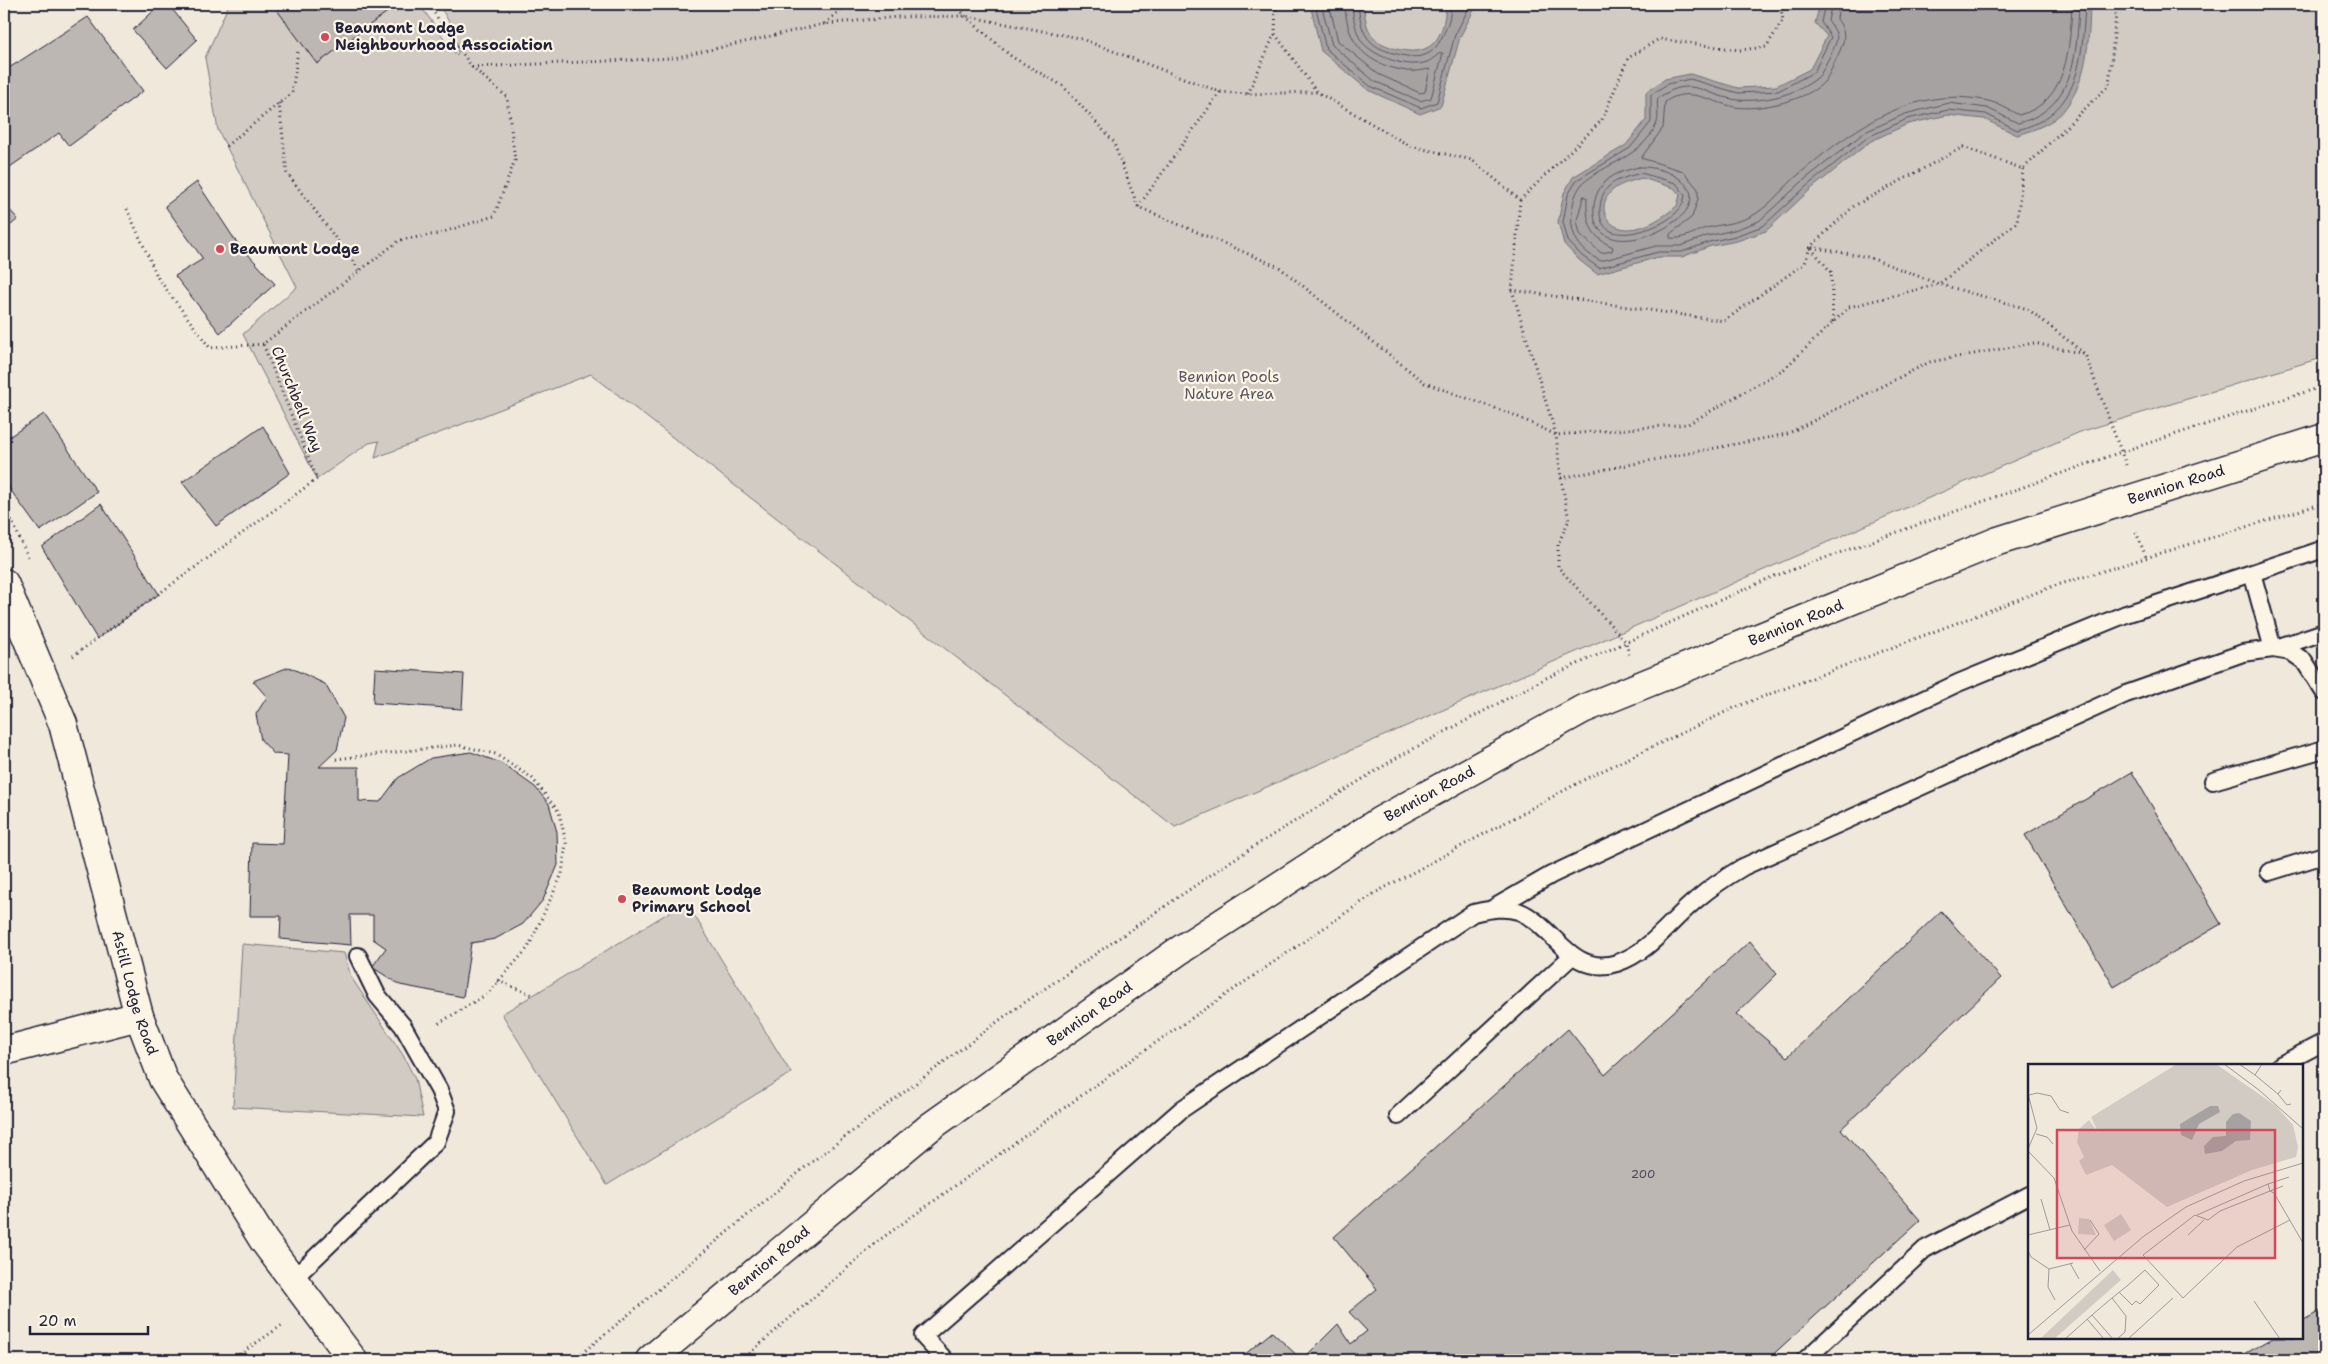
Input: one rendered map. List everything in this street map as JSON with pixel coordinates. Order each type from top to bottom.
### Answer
[{"type":"street","name":"Bennion Road","points":[[650,1360],[930,1126],[1178,952],[1380,821],[1583,709],[1998,541],[2324,438]]},
{"type":"street","name":"Astill Lodge Road","points":[[4,583],[63,727],[139,1016],[163,1079],[264,1241],[294,1278],[353,1360]]},
{"type":"street","points":[[4,1051],[139,1016]]},
{"type":"lane","points":[[1491,909],[1551,875],[1958,683],[2126,614],[2324,549]]},
{"type":"lane","points":[[2252,573],[2273,649]]},
{"type":"lane","points":[[944,1360],[923,1336],[1182,1109],[1473,913],[1491,909],[1518,911],[1537,924],[1572,956],[1592,965],[1616,964],[1642,951],[1695,900],[1743,867],[2126,694],[2242,653],[2273,649],[2324,632]]},
{"type":"lane","points":[[2273,649],[2291,652],[2304,661],[2324,692]]},
{"type":"lane","points":[[2213,781],[2324,749]]},
{"type":"lane","points":[[2270,872],[2324,855]]},
{"type":"lane","points":[[294,1278],[436,1142],[447,1111],[439,1090],[403,1026],[377,996],[358,956]]},
{"type":"lane","points":[[1398,1116],[1572,956]]},
{"type":"lane","points":[[2282,1064],[2324,1042]]},
{"type":"lane","points":[[1805,1360],[1925,1249],[2028,1196]]},
{"type":"path","name":"Churchbell Way","points":[[70,648],[74,657],[317,479],[263,344],[400,240],[437,234],[494,216],[515,160],[507,97],[472,67],[428,4]]},
{"type":"path","points":[[824,24],[846,4]]},
{"type":"path","points":[[956,4],[966,16],[1012,57],[1063,86],[1113,141],[1138,207],[1279,267],[1425,382],[1514,415],[1556,435],[1688,424],[1784,369],[1849,307],[1938,284],[2017,222],[2023,169],[2109,85],[2117,4]]},
{"type":"path","points":[[1248,94],[1275,34],[1276,4]]},
{"type":"path","points":[[1638,687],[1626,642],[1558,567],[1558,544],[1570,520],[1561,478],[1556,435],[1512,290],[1520,200],[1602,120],[1628,58],[1659,39],[1739,50],[1766,47],[1783,20],[1780,4]]},
{"type":"path","points":[[472,67],[674,58],[824,24],[898,17],[966,16],[1079,38],[1220,92],[1248,94],[1317,92]]},
{"type":"path","points":[[1275,34],[1317,92],[1410,146],[1472,160],[1520,200]]},
{"type":"path","points":[[226,146],[292,93],[298,51]]},
{"type":"path","points":[[1138,207],[1220,92]]},
{"type":"path","points":[[279,103],[287,173],[360,271]]},
{"type":"path","points":[[1512,290],[1724,321],[1805,262],[1810,247],[1854,206],[1963,147],[2023,169]]},
{"type":"path","points":[[127,209],[158,278],[210,348],[263,344]]},
{"type":"path","points":[[1810,247],[1868,257],[1938,284],[2028,309],[2085,354],[2138,497]]},
{"type":"path","points":[[1810,247],[1831,272],[1834,322]]},
{"type":"path","points":[[1561,478],[1788,434],[1930,362],[2034,343],[2085,354]]},
{"type":"path","points":[[4,509],[6,508],[30,561]]},
{"type":"path","points":[[336,759],[458,745],[495,754],[532,778],[559,812],[566,843],[562,874],[528,948],[487,994],[411,1041]]},
{"type":"path","points":[[498,981],[533,996]]},
{"type":"path","points":[[231,1360],[313,1304]]},
{"type":"green space","name":"Bennion Pools Nature Area","points":[[229,4],[419,4],[457,56],[458,50],[455,36],[438,4],[2324,4],[2324,357],[2080,432],[1175,827],[591,374],[375,458],[379,441],[369,443],[317,479],[243,334],[297,287],[218,130],[205,58]]},
{"type":"green space","points":[[686,902],[791,1073],[607,1185],[502,1014]]},
{"type":"green space","points":[[242,944],[344,953],[351,977],[403,1055],[415,1079],[423,1117],[233,1107]]},
{"type":"water","points":[[1310,4],[1363,4],[1365,19],[1375,39],[1393,48],[1417,51],[1433,44],[1438,37],[1445,17],[1446,4],[1477,4],[1460,37],[1441,106],[1420,114],[1368,90],[1321,51]]},
{"type":"water","points":[[1820,4],[2090,4],[2086,59],[2078,86],[2064,110],[2042,126],[2017,135],[1984,119],[1948,115],[1908,124],[1871,141],[1811,189],[1766,231],[1737,241],[1711,246],[1682,257],[1659,257],[1597,274],[1579,260],[1564,244],[1558,222],[1564,193],[1573,177],[1626,145],[1646,120],[1646,92],[1665,79],[1690,74],[1738,88],[1776,86],[1810,69],[1827,36],[1815,23]],"holes":[[[1642,178],[1674,188],[1680,195],[1677,206],[1648,225],[1628,229],[1620,228],[1613,225],[1605,215],[1604,208],[1608,195],[1614,189],[1624,184]]]},
{"type":"building","points":[[161,4],[168,4],[197,40],[167,68],[133,30]]},
{"type":"building","name":"Beaumont Lodge Neighbourhood Association","points":[[285,4],[398,4],[317,64],[277,10]]},
{"type":"building","points":[[88,17],[143,91],[69,146],[59,133],[7,169],[4,166],[4,61],[9,68]]},
{"type":"building","name":"Beaumont Lodge","points":[[197,182],[235,240],[275,284],[220,333],[175,276],[203,259],[165,206]]},
{"type":"building","points":[[4,204],[18,219],[4,231]]},
{"type":"building","points":[[44,414],[97,492],[40,531],[4,481],[4,440]]},
{"type":"building","points":[[263,426],[290,473],[216,526],[182,482]]},
{"type":"building","points":[[101,504],[159,594],[97,639],[42,547]]},
{"type":"building","points":[[289,667],[325,684],[344,718],[337,750],[319,767],[359,767],[359,801],[380,802],[398,778],[431,758],[471,752],[501,763],[535,787],[549,804],[557,832],[558,865],[543,900],[523,924],[495,939],[471,943],[463,997],[400,985],[372,967],[386,948],[373,939],[373,915],[350,915],[351,945],[280,939],[281,916],[250,916],[252,843],[283,844],[288,755],[274,754],[261,740],[256,714],[267,697],[253,681]]},
{"type":"building","points":[[375,668],[464,674],[462,709],[373,703]]},
{"type":"building","points":[[2132,772],[2221,924],[2114,987],[2025,835]]},
{"type":"building","points":[[1941,911],[2001,978],[1841,1129],[1920,1220],[1767,1360],[1302,1360],[1338,1324],[1351,1344],[1367,1331],[1349,1312],[1377,1289],[1334,1237],[1568,1029],[1605,1075],[1750,941],[1777,974],[1736,1014],[1787,1057]]},
{"type":"building","points":[[2324,1309],[2324,1360],[2234,1360],[2271,1339],[2303,1339],[2303,1320]]},
{"type":"building","points":[[1272,1332],[1302,1360],[1238,1360]]},
{"type":"place","name":"Beaumont Lodge Neighbourhood Association","points":[[325,37]]},
{"type":"place","name":"Beaumont Lodge","points":[[220,249]]},
{"type":"place","name":"Beaumont Lodge Primary School","points":[[622,899]]}]
